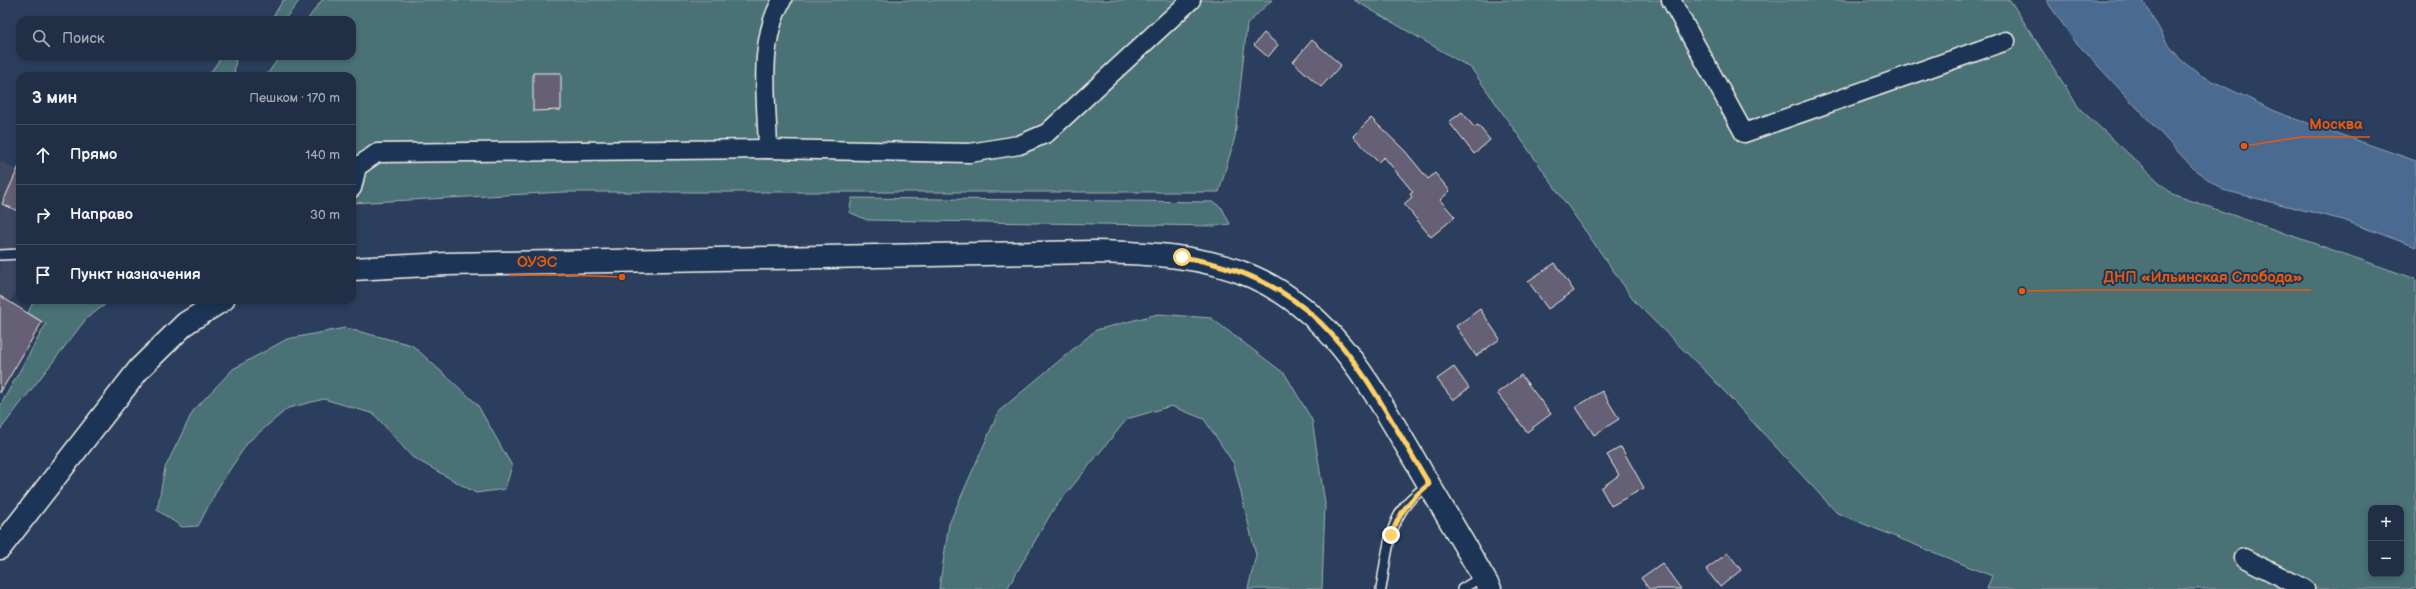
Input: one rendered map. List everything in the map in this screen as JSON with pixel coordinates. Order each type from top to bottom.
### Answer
[{"type":"main road","points":[[356,269],[446,264],[955,254],[1131,253],[1194,259],[1232,269],[1261,280],[1289,296],[1319,320],[1338,340],[1359,369],[1487,582]]},
{"type":"main road","points":[[0,548],[140,368],[186,323],[217,304]]},
{"type":"street","points":[[768,149],[766,53],[769,30],[782,0]]},
{"type":"street","points":[[356,170],[357,166],[377,153],[768,149],[970,152],[1019,145],[1047,133],[1191,0]]},
{"type":"street","points":[[1671,0],[1744,133],[2006,41]]},
{"type":"street","points":[[2244,558],[2305,589]]},
{"type":"lane","points":[[0,255],[16,254]]},
{"type":"lane","points":[[1381,589],[1391,535],[1398,518],[1408,502],[1429,484]]},
{"type":"lane","points":[[1462,589],[1487,582]]},
{"type":"shaded area","points":[[2046,0],[2143,0],[2167,43],[2181,60],[2200,75],[2279,113],[2416,161],[2416,247],[2343,220],[2223,190],[2195,170],[2073,39]]},
{"type":"shaded area","points":[[0,161],[16,169],[16,291],[10,302],[42,322],[0,393]]},
{"type":"green space","points":[[283,0],[300,0],[287,16],[274,16]]},
{"type":"green space","points":[[322,0],[1272,0],[1247,24],[1235,137],[1219,192],[564,192],[356,203],[356,72],[269,72],[277,60],[356,60],[356,16],[310,16]]},
{"type":"green space","points":[[1354,0],[2010,0],[2079,108],[2172,194],[2416,279],[2416,589],[1987,589],[1992,576],[1837,513],[1711,377],[1636,303],[1471,68]]},
{"type":"green space","points":[[219,60],[236,60],[234,72],[211,72]]},
{"type":"green space","points":[[852,198],[1213,202],[1222,208],[1230,224],[1214,226],[867,220],[849,212]]},
{"type":"green space","points":[[32,304],[106,304],[86,319],[0,430],[0,406],[46,324],[28,313]]},
{"type":"green space","points":[[1158,314],[1211,318],[1285,374],[1312,420],[1325,503],[1322,589],[1248,589],[1256,555],[1234,464],[1204,419],[1171,406],[1127,419],[1053,510],[1007,589],[939,589],[949,524],[999,411],[1096,330]]},
{"type":"green space","points":[[345,328],[412,345],[477,404],[512,466],[505,489],[476,493],[412,457],[374,414],[324,399],[288,408],[248,442],[219,486],[198,526],[182,527],[157,510],[165,468],[193,411],[233,369],[287,339]]},
{"type":"building","points":[[1264,33],[1278,45],[1268,57],[1254,45]]},
{"type":"building","points":[[1312,40],[1341,65],[1321,87],[1293,62]]},
{"type":"building","points":[[533,73],[561,73],[561,110],[533,111]]},
{"type":"building","points":[[1462,112],[1474,127],[1478,125],[1490,140],[1474,154],[1449,122]]},
{"type":"building","points":[[1371,118],[1405,151],[1428,179],[1435,173],[1450,191],[1440,200],[1455,217],[1431,237],[1404,204],[1412,197],[1410,194],[1413,192],[1384,157],[1378,162],[1353,136]]},
{"type":"building","points":[[16,173],[16,210],[2,204]]},
{"type":"building","points":[[1555,263],[1574,291],[1548,309],[1528,281]]},
{"type":"building","points":[[0,296],[42,322],[0,393]]},
{"type":"building","points":[[1480,309],[1500,339],[1476,356],[1456,326]]},
{"type":"building","points":[[1454,367],[1469,388],[1453,400],[1437,379]]},
{"type":"building","points":[[1521,375],[1551,414],[1527,432],[1497,393]]},
{"type":"building","points":[[1602,391],[1619,419],[1594,435],[1576,407]]},
{"type":"building","points":[[1621,447],[1644,488],[1611,506],[1601,488],[1619,475],[1607,455]]},
{"type":"building","points":[[1728,553],[1741,570],[1720,587],[1706,569]]},
{"type":"building","points":[[1662,563],[1681,589],[1649,589],[1641,578]]},
{"type":"place","name":"Москва","points":[[2244,146]]},
{"type":"place","name":"ОУЭС","points":[[622,277]]},
{"type":"place","name":"ДНП «Ильинская Слобода»","points":[[2022,291]]},
{"type":"route","points":[[1182,257],[1232,269],[1271,285],[1306,308],[1338,340],[1374,392],[1429,484],[1408,502],[1398,518],[1391,535]]}]
